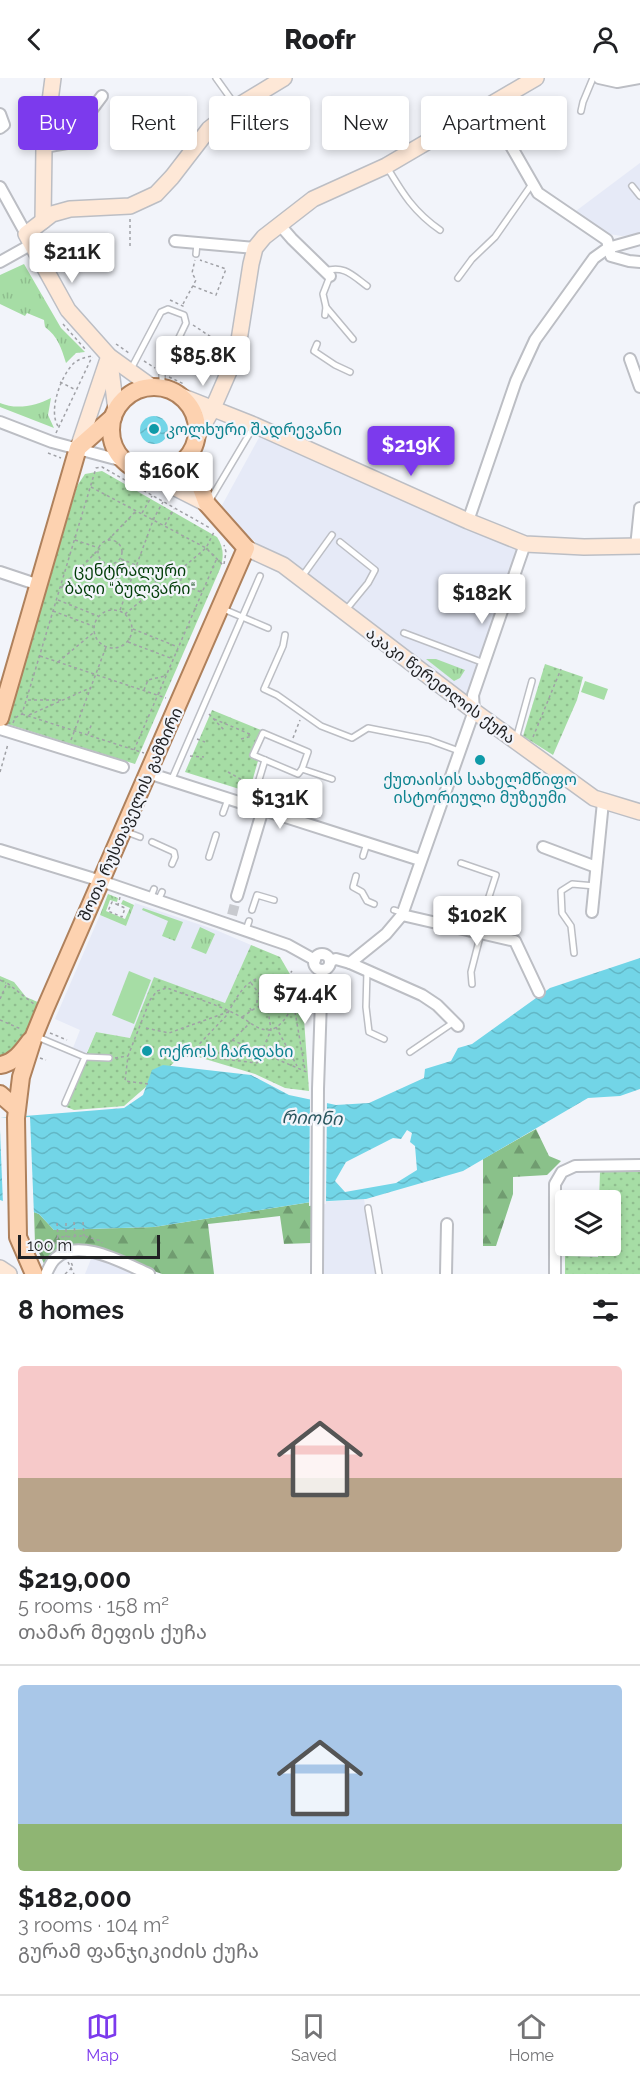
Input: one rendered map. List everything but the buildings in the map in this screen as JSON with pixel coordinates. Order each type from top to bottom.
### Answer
[{"type":"main road","points":[[51,96],[53,78]]},
{"type":"main road","points":[[255,96],[284,78]]},
{"type":"main road","points":[[505,96],[536,78]]},
{"type":"main road","points":[[209,128],[156,194],[130,206],[70,209],[52,214],[43,221],[29,239],[87,342],[111,349],[158,382],[184,391],[213,408],[525,544],[584,547],[638,546]]},
{"type":"main road","points":[[146,473],[160,474],[173,470],[189,457],[196,444],[198,435],[213,408],[237,353],[251,264],[255,248],[264,237],[313,198],[386,166],[421,145]]},
{"type":"main road","points":[[43,221],[44,150]]},
{"type":"main road","points":[[111,349],[114,413],[111,429],[116,451],[133,469],[146,473],[207,504]]},
{"type":"main road","points":[[7,718],[72,457],[111,349]]},
{"type":"main road","points":[[72,457],[131,394],[158,382]]},
{"type":"main road","points":[[184,391],[187,402],[196,417],[198,435]]},
{"type":"main road","points":[[189,457],[222,535],[246,548]]},
{"type":"main road","name":"აკაკი წერეთლის ქუჩა","points":[[246,548],[282,565],[474,711],[523,742],[586,793],[603,802],[640,812]]},
{"type":"main road","name":"შოთა რუსთაველის გამზირი","points":[[34,1274],[18,1233],[8,1103],[21,1077],[35,1032],[246,548]]},
{"type":"main road","points":[[0,1065],[16,1058],[35,1032]]},
{"type":"main road","points":[[0,1268],[9,1274]]},
{"type":"street","points":[[598,78],[617,82],[640,78]]},
{"type":"street","points":[[98,101],[102,96]]},
{"type":"street","points":[[0,114],[4,125],[0,128]]},
{"type":"street","points":[[513,150],[538,193],[607,240],[611,256],[640,262]]},
{"type":"street","points":[[0,187],[29,239],[0,262]]},
{"type":"street","points":[[279,224],[291,239],[328,273]]},
{"type":"street","points":[[468,521],[516,381],[535,340],[594,258],[608,248],[640,239]]},
{"type":"street","points":[[175,241],[196,252],[255,248]]},
{"type":"street","points":[[630,359],[640,387]]},
{"type":"street","points":[[0,422],[52,442],[72,457],[123,461]]},
{"type":"street","points":[[638,546],[640,508]]},
{"type":"street","points":[[350,963],[386,934],[399,913],[474,711],[473,696],[525,544]]},
{"type":"street","points":[[0,572],[39,585]]},
{"type":"street","points":[[0,729],[123,767]]},
{"type":"street","points":[[148,773],[420,860]]},
{"type":"street","points":[[592,912],[603,802]]},
{"type":"street","points":[[237,896],[263,809]]},
{"type":"street","points":[[0,850],[156,895],[230,920],[288,945],[315,960]]},
{"type":"street","points":[[579,861],[597,867]]},
{"type":"street","points":[[399,913],[515,941],[539,992]]},
{"type":"street","points":[[322,970],[315,966],[315,960],[319,955],[327,956],[330,961]]},
{"type":"street","points":[[322,970],[327,968],[330,961],[336,959],[350,963],[422,995],[437,1005],[456,1024]]},
{"type":"street","points":[[318,1274],[315,1081],[322,970]]},
{"type":"street","points":[[555,1274],[555,1184],[562,1172],[575,1166],[640,1165]]},
{"type":"street","points":[[446,1274],[447,1224]]},
{"type":"street","points":[[46,1274],[51,1263],[58,1256],[76,1249],[92,1251],[149,1274]]},
{"type":"lane","points":[[216,78],[229,96]]},
{"type":"lane","points":[[581,111],[593,78]]},
{"type":"lane","points":[[386,166],[405,198],[421,217],[440,230]]},
{"type":"lane","points":[[458,278],[472,259],[495,237],[532,184]]},
{"type":"lane","points":[[632,186],[640,196]]},
{"type":"lane","points":[[325,315],[323,294],[328,273],[336,268],[342,270],[367,286]]},
{"type":"lane","points":[[326,307],[353,339]]},
{"type":"lane","points":[[134,364],[161,312],[168,309],[184,315],[186,323],[158,382]]},
{"type":"lane","points":[[316,344],[314,351],[350,372]]},
{"type":"lane","points":[[207,504],[254,425]]},
{"type":"lane","points":[[300,579],[332,536]]},
{"type":"lane","points":[[340,543],[375,570],[368,583],[344,613]]},
{"type":"lane","points":[[171,781],[260,576]]},
{"type":"lane","points":[[220,607],[268,628]]},
{"type":"lane","points":[[404,633],[484,663]]},
{"type":"lane","points":[[285,635],[264,689],[278,695],[321,726],[352,738],[368,728],[429,740],[459,751]]},
{"type":"lane","points":[[523,742],[532,681]]},
{"type":"lane","points":[[263,733],[291,745],[308,752],[298,774],[253,755],[263,733]]},
{"type":"lane","points":[[251,806],[265,760]]},
{"type":"lane","points":[[302,769],[332,779]]},
{"type":"lane","points":[[223,813],[228,799]]},
{"type":"lane","points":[[123,830],[140,837]]},
{"type":"lane","points":[[209,857],[216,835]]},
{"type":"lane","points":[[152,842],[174,852],[175,857],[172,864]]},
{"type":"lane","points":[[363,856],[367,843]]},
{"type":"lane","points":[[460,863],[496,876],[485,909]]},
{"type":"lane","points":[[356,876],[353,887],[362,892],[367,901],[374,904]]},
{"type":"lane","points":[[574,953],[572,926],[562,913],[561,891],[572,884],[595,886]]},
{"type":"lane","points":[[252,910],[257,895],[274,900]]},
{"type":"lane","points":[[472,984],[471,972],[479,931]]},
{"type":"lane","points":[[368,971],[366,1006],[369,1032],[384,1039]]},
{"type":"lane","points":[[410,1052],[456,1024]]},
{"type":"lane","points":[[35,1032],[85,1057],[109,1058]]},
{"type":"lane","points":[[65,1103],[85,1057]]},
{"type":"lane","points":[[368,1208],[379,1274]]},
{"type":"path","points":[[130,206],[130,248]]},
{"type":"path","points":[[182,305],[196,280],[192,273],[196,252],[226,269],[216,295],[193,286]]},
{"type":"path","points":[[170,300],[188,309]]},
{"type":"path","points":[[193,320],[193,327],[237,353]]},
{"type":"path","points":[[111,349],[158,382],[184,391]]},
{"type":"path","points":[[56,433],[93,356],[84,357],[73,364],[61,383],[53,408],[55,422],[58,426]]},
{"type":"path","points":[[61,383],[76,390]]},
{"type":"path","points":[[48,453],[61,457],[72,457]]},
{"type":"path","points":[[22,714],[96,468],[102,467],[222,535],[226,552],[224,566],[206,548],[91,486]]},
{"type":"path","points":[[142,513],[152,495]]},
{"type":"path","points":[[119,611],[153,520],[163,502]]},
{"type":"path","points":[[165,526],[175,508]]},
{"type":"path","points":[[60,589],[136,511]]},
{"type":"path","points":[[179,570],[222,535]]},
{"type":"path","points":[[74,540],[99,549]]},
{"type":"path","points":[[99,549],[100,559],[105,563],[113,564],[120,559],[122,549],[119,544],[112,540],[107,541]]},
{"type":"path","points":[[134,750],[217,558]]},
{"type":"path","points":[[120,559],[156,573]]},
{"type":"path","points":[[165,565],[173,566],[179,570],[181,575],[180,584],[174,590],[162,590],[156,582],[156,573],[165,565]]},
{"type":"path","points":[[180,584],[202,593]]},
{"type":"path","points":[[124,614],[158,587]]},
{"type":"path","points":[[56,599],[99,616]]},
{"type":"path","points":[[49,603],[55,604]]},
{"type":"path","points":[[482,604],[490,607]]},
{"type":"path","points":[[53,610],[94,627]]},
{"type":"path","points":[[111,610],[119,611],[131,622],[132,629],[127,641],[120,647],[106,647],[100,643],[94,627],[99,616],[111,610]]},
{"type":"path","points":[[132,629],[178,647]]},
{"type":"path","points":[[58,662],[94,632]]},
{"type":"path","points":[[127,641],[173,659]]},
{"type":"path","points":[[68,750],[106,647]]},
{"type":"path","points":[[176,653],[181,655]]},
{"type":"path","points":[[39,656],[167,698]]},
{"type":"path","points":[[523,742],[561,669]]},
{"type":"path","points":[[144,690],[148,680],[166,676]]},
{"type":"path","points":[[28,716],[91,687]]},
{"type":"path","points":[[26,700],[63,700]]},
{"type":"path","points":[[208,713],[224,730]]},
{"type":"path","points":[[7,718],[22,714],[144,753]]},
{"type":"path","points":[[291,745],[303,714]]},
{"type":"path","points":[[214,719],[253,735],[241,739]]},
{"type":"path","points":[[88,735],[92,723]]},
{"type":"path","points":[[197,739],[205,742]]},
{"type":"path","points":[[0,772],[8,743]]},
{"type":"path","points":[[190,756],[204,757]]},
{"type":"path","points":[[228,772],[245,783],[257,787]]},
{"type":"path","points":[[118,905],[120,896]]},
{"type":"path","points":[[112,902],[118,905],[125,908],[122,917],[108,911],[112,902]]},
{"type":"path","points":[[260,995],[270,995],[277,990],[292,971]]},
{"type":"path","points":[[187,1058],[229,1012],[246,985],[258,977],[267,977],[283,982],[289,988],[305,1071]]},
{"type":"path","points":[[0,980],[35,1005]]},
{"type":"path","points":[[250,982],[260,995]]},
{"type":"path","points":[[0,999],[7,983]]},
{"type":"path","points":[[273,987],[277,990]]},
{"type":"path","points":[[148,1084],[125,1081],[128,1056],[150,1000],[157,991],[167,988],[242,1017],[258,1028],[271,1030],[281,1024],[290,1011],[292,999]]},
{"type":"path","points":[[260,995],[258,1006],[262,1010],[268,1010]]},
{"type":"path","points":[[250,1023],[214,1058],[257,1063],[271,1030],[268,1010],[273,1004],[270,995]]},
{"type":"path","points":[[242,1017],[258,1006]]},
{"type":"path","points":[[146,1028],[169,1033],[229,1012]]},
{"type":"path","points":[[0,1020],[67,1040]]},
{"type":"path","points":[[276,1027],[297,1067]]},
{"type":"path","points":[[232,1040],[297,1067],[315,1081]]},
{"type":"path","points":[[109,1058],[128,1056]]},
{"type":"path","points":[[39,1057],[46,1060]]},
{"type":"path","points":[[74,1222],[75,1237]]},
{"type":"path","points":[[83,1222],[84,1236]]},
{"type":"path","points":[[57,1223],[58,1237]]},
{"type":"path","points":[[66,1223],[66,1237]]},
{"type":"path","points":[[65,1274],[71,1268],[74,1274]]},
{"type":"shaded area","points":[[640,163],[640,232],[622,236],[602,233],[576,211]]},
{"type":"shaded area","points":[[262,432],[518,545],[465,702],[227,520],[221,507]]},
{"type":"shaded area","points":[[135,903],[216,930],[251,945],[225,1003],[130,1038],[96,1032],[86,1054],[73,1048],[80,1030],[55,1019],[100,915],[126,926]]},
{"type":"shaded area","points":[[364,1199],[376,1274],[322,1274],[322,1202]]},
{"type":"shaded area","points":[[93,1254],[141,1274],[85,1274]]},
{"type":"green space","points":[[24,264],[61,328],[85,352],[76,353],[66,363],[58,343],[45,327],[44,320],[27,313],[25,316],[0,304],[0,275]]},
{"type":"green space","points":[[51,398],[48,415],[54,428],[0,407],[0,403],[26,406]]},
{"type":"green space","name":"ცენტრალური ბაღი “ბულვარი“","points":[[102,471],[217,537],[223,553],[220,569],[135,764],[7,724],[77,486],[85,474]]},
{"type":"green space","points":[[426,659],[436,659],[465,670],[460,678],[454,681]]},
{"type":"green space","points":[[545,664],[583,677],[577,700],[553,755],[523,736]]},
{"type":"green space","points":[[585,681],[608,689],[604,700],[581,692]]},
{"type":"green space","points":[[212,710],[261,730],[249,756],[258,761],[249,792],[185,772]]},
{"type":"green space","points":[[108,894],[118,898],[117,902],[110,900],[106,911],[125,919],[130,908],[121,904],[123,900],[134,905],[126,926],[100,915]]},
{"type":"green space","points":[[143,908],[183,922],[175,941],[162,936],[168,921],[142,910]]},
{"type":"green space","points":[[200,927],[215,934],[206,954],[191,948]]},
{"type":"green space","points":[[251,945],[280,957],[298,988],[303,1004],[309,1091],[285,1088],[255,1074],[185,1053],[124,1106],[74,1110],[64,1106],[96,1032],[130,1038],[154,977],[225,1003]]},
{"type":"green space","points":[[129,971],[151,980],[134,1024],[112,1015]]},
{"type":"green space","points":[[0,976],[14,982],[26,997],[40,1003],[21,1042],[0,1059]]},
{"type":"green space","points":[[536,1129],[549,1156],[561,1161],[547,1175],[513,1177],[513,1194],[496,1246],[483,1246],[483,1159]]},
{"type":"green space","points":[[600,1172],[640,1172],[640,1274],[565,1274],[565,1256],[621,1256],[621,1190],[599,1190]]},
{"type":"green space","points":[[311,1202],[311,1243],[284,1244],[280,1216],[208,1224],[214,1274],[162,1274],[93,1249],[76,1247],[46,1268],[35,1244],[34,1212],[39,1214],[54,1230],[154,1227]]},
{"type":"water","name":"კოლხური შადრევანი","points":[[154,416],[164,420],[168,430],[164,440],[154,444],[144,440],[140,430],[144,420]]},
{"type":"water","name":"რიონი","points":[[640,958],[640,1089],[620,1096],[588,1098],[463,1171],[366,1199],[311,1202],[154,1227],[54,1230],[39,1214],[0,1200],[0,1118],[124,1108],[143,1095],[152,1070],[163,1065],[251,1075],[289,1095],[336,1105],[369,1103],[424,1078],[425,1069],[451,1061],[458,1048],[472,1044],[550,988]],"holes":[[[407,1130],[412,1133],[410,1142],[415,1146],[417,1170],[396,1183],[345,1192],[335,1181],[346,1162],[393,1138],[401,1139]]]},
{"type":"pier","points":[[310,1097],[327,1100],[326,1204],[309,1206]]},
{"type":"pier","points":[[30,1117],[34,1215],[3,1204],[0,1118]]},
{"type":"tunnel","points":[[232,915],[237,896]]},
{"type":"place","name":"კოლხური შადრევანი","points":[[154,429]]},
{"type":"place","name":"ქუთაისის სახელმწიფო ისტორიული მუზეუმი","points":[[480,760]]},
{"type":"place","name":"ოქროს ჩარდახი","points":[[147,1051]]}]
